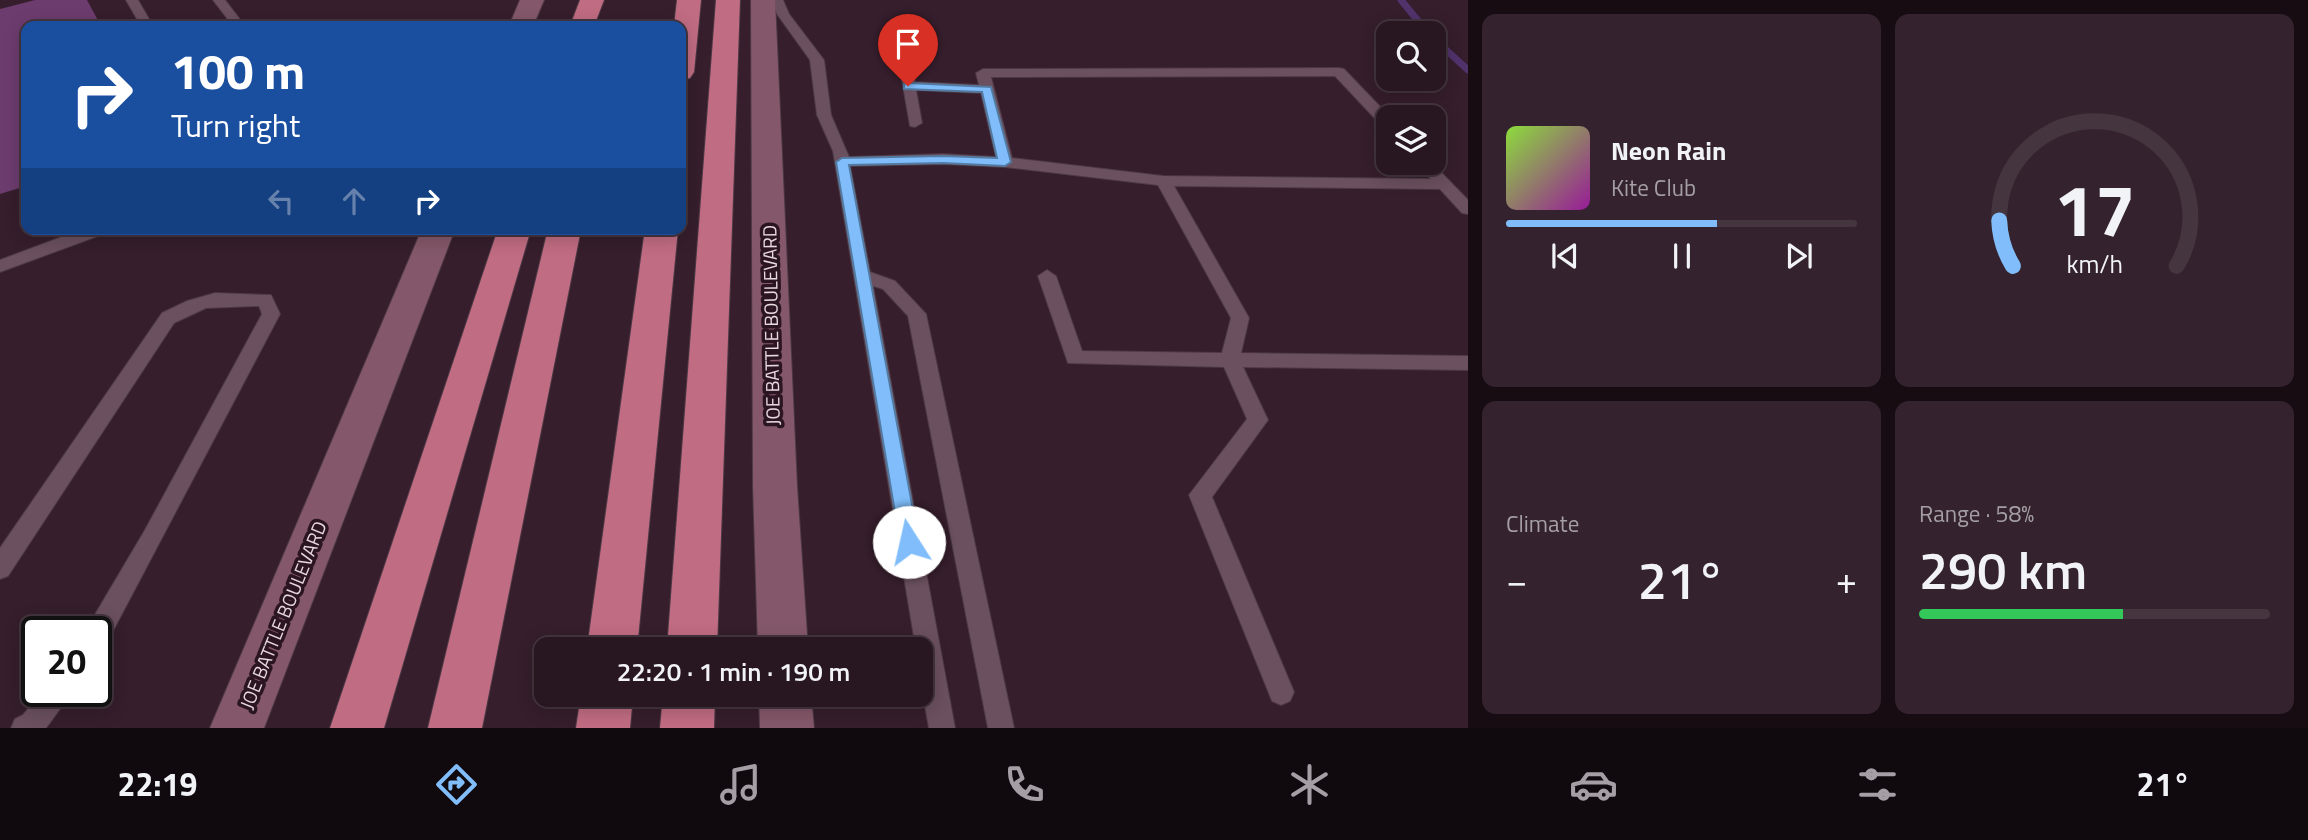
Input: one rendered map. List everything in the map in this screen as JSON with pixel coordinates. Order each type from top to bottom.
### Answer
[{"type":"highway","points":[[584,21],[592,0]]},
{"type":"highway","points":[[686,27],[689,0]]},
{"type":"highway","points":[[693,637],[728,0]]},
{"type":"highway","points":[[356,728],[513,235]]},
{"type":"highway","points":[[455,728],[564,235]]},
{"type":"highway","points":[[613,637],[661,235]]},
{"type":"highway","points":[[603,728],[606,707]]},
{"type":"highway","points":[[687,728],[688,707]]},
{"type":"main road","points":[[523,21],[532,0]]},
{"type":"main road","name":"JOE BATTLE BOULEVARD","points":[[763,0],[775,486],[782,637]]},
{"type":"main road","name":"JOE BATTLE BOULEVARD","points":[[237,728],[437,235]]},
{"type":"main road","points":[[786,707],[787,728]]},
{"type":"lane","points":[[132,0],[144,21]]},
{"type":"lane","points":[[219,0],[235,21]]},
{"type":"lane","points":[[777,0],[783,14],[817,60],[824,115],[842,162],[942,728]]},
{"type":"lane","points":[[900,34],[915,123]]},
{"type":"lane","points":[[1005,162],[983,73],[1339,72],[1376,111]]},
{"type":"lane","points":[[908,86],[987,89]]},
{"type":"lane","points":[[842,162],[943,159],[1005,162],[1163,181],[1444,184]]},
{"type":"lane","points":[[1435,175],[1468,209]]},
{"type":"lane","points":[[1163,181],[1240,318],[1230,360],[1258,420],[1200,495],[1281,692]]},
{"type":"lane","points":[[0,266],[84,235]]},
{"type":"lane","points":[[862,276],[889,285],[917,314],[1001,728]]},
{"type":"lane","points":[[1047,276],[1075,358],[1468,363]]},
{"type":"lane","points":[[0,568],[168,318],[188,306],[214,298],[265,300],[271,314],[108,616]]},
{"type":"lane","points":[[24,728],[31,726],[47,707]]},
{"type":"building","points":[[35,0],[87,0],[98,21],[21,21],[21,188],[0,194],[0,9]]},
{"type":"waterway","points":[[1401,0],[1418,21]]},
{"type":"waterway","points":[[1446,50],[1468,70]]},
{"type":"route","points":[[908,86],[987,89],[1005,162],[943,159],[842,162],[909,542]]}]
